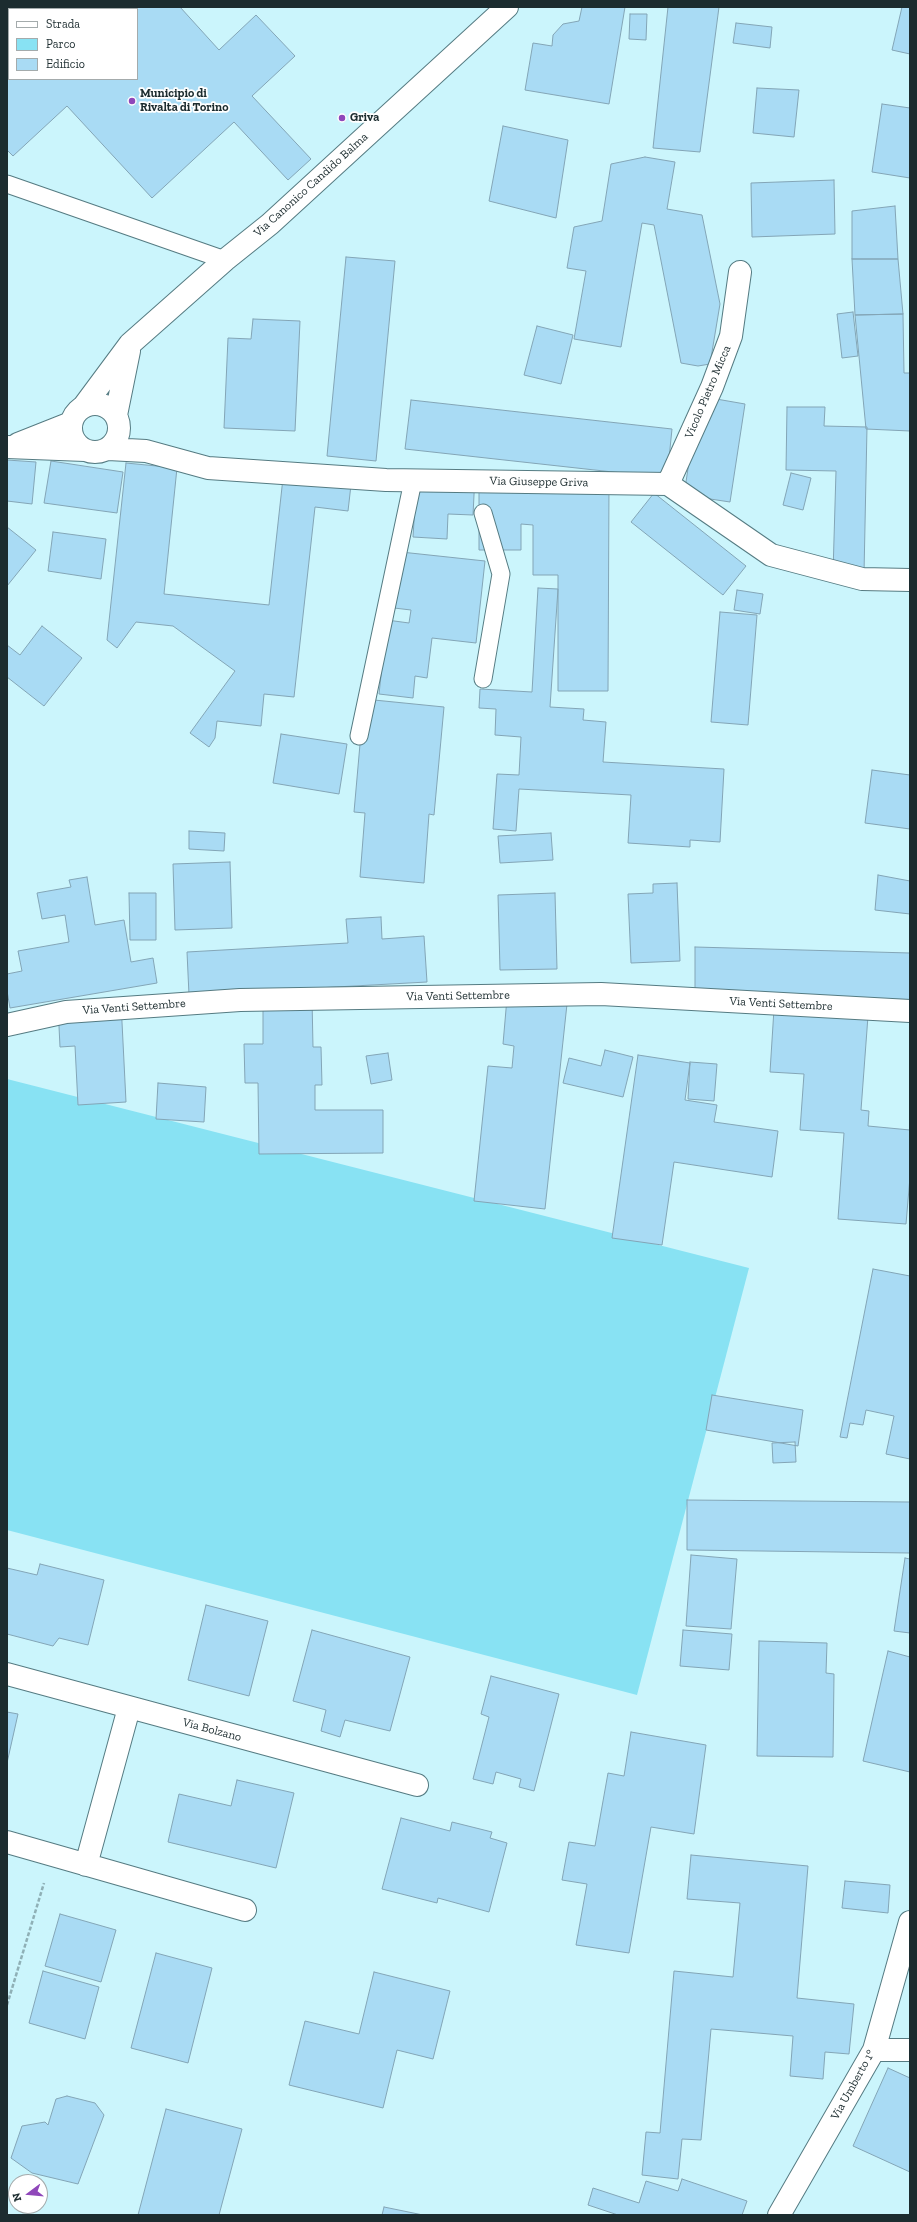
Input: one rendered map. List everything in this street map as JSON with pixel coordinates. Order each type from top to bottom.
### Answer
[{"type":"street","name":"Via Canonico Candido Balma","points":[[78,415],[130,344],[225,260],[270,224],[507,7]]},
{"type":"street","name":"Vicolo Pietro Micca","points":[[668,484],[712,387],[732,336],[740,272]]},
{"type":"street","points":[[8,447],[100,452],[108,449],[118,437],[117,419],[130,344]]},
{"type":"street","points":[[8,447],[78,415],[98,404],[111,410],[117,419],[146,451]]},
{"type":"street","points":[[78,415],[73,439],[85,450]]},
{"type":"street","name":"Via Giuseppe Griva","points":[[108,449],[146,451],[208,468],[413,481],[668,484]]},
{"type":"street","points":[[668,484],[771,555],[862,579],[910,580]]},
{"type":"street","name":"Via Venti Settembre","points":[[7,1025],[66,1012],[240,1000],[577,994],[910,1011]]},
{"type":"street","name":"Via Bolzano","points":[[7,1674],[417,1785]]},
{"type":"street","points":[[86,1865],[130,1708]]},
{"type":"street","points":[[7,1842],[245,1910]]},
{"type":"street","name":"Via Umberto 1°","points":[[779,2215],[874,2050],[910,1922]]},
{"type":"street","points":[[874,2050],[910,2050]]},
{"type":"lane","points":[[7,184],[225,260]]},
{"type":"lane","points":[[359,736],[413,481]]},
{"type":"lane","points":[[483,513],[501,574],[483,679]]},
{"type":"path","points":[[7,2005],[52,1855]]},
{"type":"green space","points":[[7,1079],[749,1268],[637,1695],[7,1530]]},
{"type":"building","name":"Municipio di Rivalta di Torino","points":[[180,7],[219,50],[256,15],[295,56],[252,96],[311,159],[288,180],[234,122],[152,198],[67,106],[13,156],[7,150],[7,52],[8,51],[8,80],[138,80],[138,8],[129,8]]},
{"type":"building","points":[[582,7],[625,7],[609,104],[525,90],[533,43],[552,46],[553,35],[563,24],[579,21]]},
{"type":"building","points":[[668,7],[719,7],[700,152],[653,148]]},
{"type":"building","points":[[902,7],[910,7],[910,54],[892,50]]},
{"type":"building","points":[[630,14],[647,14],[646,40],[629,39]]},
{"type":"building","points":[[736,23],[772,27],[770,48],[733,43]]},
{"type":"building","points":[[757,88],[799,90],[794,137],[753,133]]},
{"type":"building","points":[[882,104],[910,108],[910,178],[872,172]]},
{"type":"building","points":[[503,126],[568,140],[556,218],[489,201]]},
{"type":"building","points":[[645,157],[675,162],[667,209],[702,215],[720,304],[710,364],[698,366],[681,363],[654,225],[642,223],[621,347],[574,339],[586,271],[567,268],[574,227],[602,221],[611,164]]},
{"type":"building","points":[[834,180],[835,234],[752,237],[751,183]]},
{"type":"building","points":[[895,206],[898,259],[852,259],[852,211]]},
{"type":"building","points":[[346,257],[395,261],[376,461],[327,456]]},
{"type":"building","points":[[852,259],[898,259],[903,314],[855,315]]},
{"type":"building","points":[[853,312],[858,356],[842,358],[837,314]]},
{"type":"building","points":[[903,314],[904,373],[910,373],[910,431],[866,429],[855,315]]},
{"type":"building","points":[[253,319],[300,321],[295,431],[224,428],[228,338],[251,339]]},
{"type":"building","points":[[537,326],[573,335],[561,384],[524,375]]},
{"type":"building","points":[[699,396],[745,404],[730,502],[684,495]]},
{"type":"building","points":[[411,400],[672,429],[667,478],[405,449]]},
{"type":"building","points":[[787,407],[825,407],[824,426],[867,427],[864,574],[833,573],[836,471],[786,470]]},
{"type":"building","points":[[7,460],[36,462],[32,504],[7,501]]},
{"type":"building","points":[[51,461],[123,472],[117,513],[44,503]]},
{"type":"building","points":[[126,463],[177,468],[164,594],[269,605],[283,478],[351,485],[348,511],[315,507],[294,697],[264,694],[261,726],[217,721],[215,738],[209,747],[190,733],[235,671],[173,626],[136,622],[117,648],[107,640]]},
{"type":"building","points":[[417,472],[475,475],[473,515],[448,514],[447,539],[413,537]]},
{"type":"building","points":[[791,473],[811,478],[803,510],[783,505]]},
{"type":"building","points":[[479,483],[609,484],[608,691],[558,691],[558,575],[533,575],[533,525],[521,524],[521,550],[479,550]]},
{"type":"building","points":[[654,493],[746,566],[723,595],[631,522]]},
{"type":"building","points":[[7,527],[36,550],[7,586]]},
{"type":"building","points":[[53,532],[106,539],[101,579],[48,571]]},
{"type":"building","points":[[401,552],[485,561],[476,643],[432,638],[427,678],[415,676],[413,698],[379,694],[387,620],[409,623],[411,610],[394,608]]},
{"type":"building","points":[[538,588],[558,589],[550,707],[584,709],[583,720],[606,722],[603,762],[724,769],[720,842],[690,840],[690,847],[628,843],[631,795],[519,789],[516,831],[493,829],[497,774],[519,775],[521,737],[495,735],[496,709],[479,708],[480,689],[532,692]]},
{"type":"building","points":[[737,590],[763,594],[760,614],[734,610]]},
{"type":"building","points":[[720,612],[757,615],[748,725],[711,722]]},
{"type":"building","points":[[42,626],[82,658],[44,706],[7,677],[7,645],[20,655]]},
{"type":"building","points":[[364,699],[444,707],[434,815],[429,814],[424,883],[360,877],[365,813],[354,812]]},
{"type":"building","points":[[281,734],[347,744],[339,794],[273,783]]},
{"type":"building","points":[[872,770],[910,775],[910,829],[865,823]]},
{"type":"building","points":[[189,831],[225,833],[224,851],[189,849]]},
{"type":"building","points":[[551,833],[553,860],[500,863],[498,836]]},
{"type":"building","points":[[230,862],[232,928],[175,930],[173,864]]},
{"type":"building","points":[[878,875],[910,881],[910,914],[875,910]]},
{"type":"building","points":[[87,877],[95,925],[124,920],[131,962],[153,958],[157,983],[10,1008],[7,991],[7,974],[22,971],[18,951],[69,942],[65,915],[42,919],[37,893],[71,887],[69,880]]},
{"type":"building","points":[[677,883],[680,961],[631,963],[628,894],[653,893],[653,884]]},
{"type":"building","points":[[129,893],[156,893],[156,940],[130,940]]},
{"type":"building","points":[[555,893],[557,969],[500,970],[498,895]]},
{"type":"building","points":[[381,917],[382,939],[424,936],[427,982],[189,995],[187,952],[348,943],[346,919]]},
{"type":"building","points":[[695,947],[910,953],[910,1002],[695,994]]},
{"type":"building","points":[[312,998],[313,1047],[321,1047],[322,1085],[315,1085],[315,1110],[383,1110],[383,1153],[259,1154],[258,1083],[245,1083],[244,1044],[263,1044],[263,999]]},
{"type":"building","points":[[507,998],[567,1004],[545,1209],[474,1201],[488,1066],[512,1068],[514,1046],[503,1044]]},
{"type":"building","points":[[121,1002],[126,1102],[78,1105],[75,1046],[60,1047],[58,1006]]},
{"type":"building","points":[[774,1009],[868,1016],[861,1110],[869,1111],[868,1126],[910,1130],[910,1177],[906,1224],[838,1219],[844,1133],[800,1130],[804,1074],[770,1072]]},
{"type":"building","points":[[605,1050],[633,1057],[623,1097],[563,1083],[569,1058],[601,1066]]},
{"type":"building","points":[[388,1053],[392,1080],[371,1084],[366,1056]]},
{"type":"building","points":[[638,1055],[690,1063],[685,1100],[717,1105],[714,1122],[778,1131],[772,1177],[674,1162],[662,1245],[612,1238]]},
{"type":"building","points":[[690,1062],[717,1064],[714,1101],[688,1099]]},
{"type":"building","points":[[158,1083],[206,1087],[204,1122],[156,1119]]},
{"type":"building","points":[[873,1269],[910,1276],[910,1459],[886,1454],[894,1416],[866,1410],[863,1425],[850,1423],[847,1438],[840,1437]]},
{"type":"building","points":[[712,1395],[803,1410],[798,1446],[706,1430]]},
{"type":"building","points":[[795,1442],[796,1462],[773,1463],[772,1443]]},
{"type":"building","points":[[687,1500],[910,1502],[910,1553],[687,1550]]},
{"type":"building","points":[[691,1555],[737,1559],[731,1629],[686,1626]]},
{"type":"building","points":[[905,1558],[910,1559],[910,1633],[894,1631]]},
{"type":"building","points":[[40,1564],[104,1580],[88,1645],[59,1638],[53,1646],[7,1634],[7,1568],[37,1575]]},
{"type":"building","points":[[206,1605],[268,1621],[249,1696],[188,1680]]},
{"type":"building","points":[[312,1630],[410,1657],[390,1731],[345,1720],[340,1737],[321,1731],[326,1710],[293,1701]]},
{"type":"building","points":[[683,1630],[732,1634],[729,1670],[680,1666]]},
{"type":"building","points":[[759,1641],[827,1643],[826,1673],[834,1674],[833,1757],[757,1756]]},
{"type":"building","points":[[888,1651],[910,1657],[910,1772],[863,1761]]},
{"type":"building","points":[[491,1676],[559,1694],[534,1791],[519,1787],[521,1779],[496,1772],[493,1784],[473,1779],[489,1717],[481,1714]]},
{"type":"building","points":[[7,1712],[18,1714],[7,1763]]},
{"type":"building","points":[[631,1732],[706,1745],[694,1834],[651,1827],[629,1953],[576,1945],[587,1884],[562,1880],[569,1842],[595,1846],[608,1773],[624,1776]]},
{"type":"building","points":[[237,1780],[294,1793],[276,1868],[168,1842],[179,1794],[231,1806]]},
{"type":"building","points":[[401,1818],[450,1831],[452,1822],[492,1832],[490,1838],[507,1843],[489,1912],[438,1898],[437,1903],[382,1889]]},
{"type":"building","points":[[691,1855],[808,1866],[797,1998],[854,2004],[849,2054],[825,2052],[823,2079],[790,2076],[793,2036],[711,2029],[701,2140],[682,2139],[678,2179],[642,2175],[646,2132],[660,2133],[674,1971],[733,1977],[740,1903],[687,1899]]},
{"type":"building","points":[[845,1881],[890,1885],[888,1913],[842,1908]]},
{"type":"building","points":[[60,1914],[116,1930],[101,1982],[45,1966]]},
{"type":"building","points":[[156,1953],[212,1968],[188,2063],[131,2048]]},
{"type":"building","points":[[43,1971],[99,1987],[85,2039],[29,2023]]},
{"type":"building","points":[[374,1972],[450,1991],[433,2059],[397,2050],[383,2108],[289,2085],[305,2021],[359,2034]]},
{"type":"building","points":[[888,2068],[910,2078],[910,2172],[853,2146]]},
{"type":"building","points":[[67,2096],[95,2103],[104,2115],[78,2184],[48,2177],[48,2174],[32,2173],[11,2158],[22,2126],[45,2122],[48,2125],[56,2099]]},
{"type":"building","points":[[166,2109],[242,2129],[219,2215],[138,2215]]},
{"type":"building","points":[[682,2179],[747,2201],[742,2215],[618,2215],[588,2205],[593,2188],[639,2203],[646,2181],[678,2191]]},
{"type":"building","points":[[384,2207],[423,2215],[382,2215]]},
{"type":"place","name":"Municipio di Rivalta di Torino","points":[[132,101]]},
{"type":"place","name":"Griva","points":[[342,118]]}]
